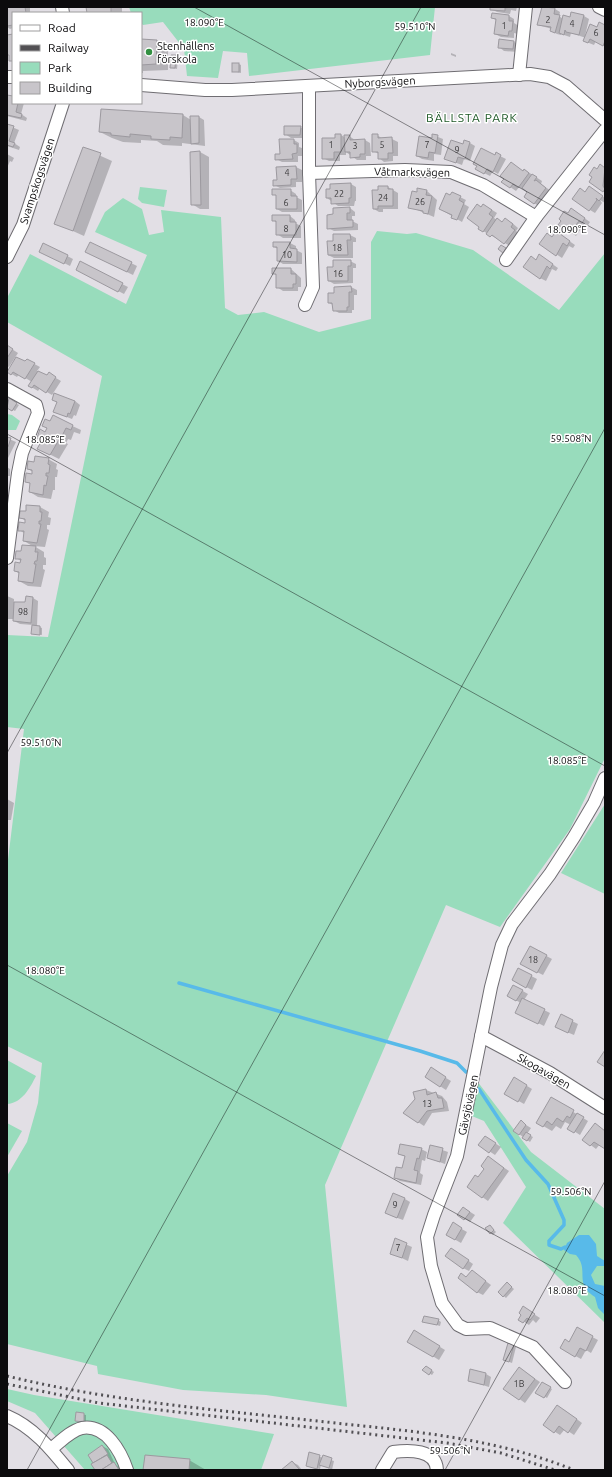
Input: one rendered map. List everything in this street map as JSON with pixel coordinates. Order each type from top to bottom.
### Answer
[{"type":"street","points":[[519,75],[526,7]]},
{"type":"street","points":[[599,7],[605,10]]},
{"type":"street","name":"Nyborgsvägen","points":[[142,86],[205,90],[519,75],[549,77],[566,86],[605,120]]},
{"type":"street","points":[[305,305],[313,287],[309,174],[309,86]]},
{"type":"street","name":"Svampskogsvägen","points":[[7,257],[23,225],[63,104]]},
{"type":"street","points":[[506,260],[536,218],[605,130]]},
{"type":"street","name":"Våtmarksvägen","points":[[309,174],[405,170],[451,172],[483,185],[536,218]]},
{"type":"street","points":[[7,389],[36,405],[38,413],[22,453],[7,558]]},
{"type":"street","name":"Gävsjövägen","points":[[565,1382],[533,1347],[490,1328],[466,1328],[458,1325],[442,1303],[431,1266],[428,1237],[434,1214],[446,1188],[457,1156],[481,1036],[502,945],[512,924],[550,874],[574,837],[594,803],[605,778]]},
{"type":"street","name":"Skogavägen","points":[[481,1036],[550,1073],[605,1108]]},
{"type":"street","points":[[7,1416],[27,1428],[51,1449],[68,1470]]},
{"type":"street","points":[[51,1449],[66,1436],[82,1428],[94,1429],[104,1433],[112,1442],[127,1470]]},
{"type":"street","points":[[382,1470],[393,1452],[401,1451],[430,1455],[436,1461],[438,1470]]},
{"type":"green space","points":[[129,7],[435,7],[430,55],[249,76],[247,53],[223,51],[218,78],[187,76],[184,49],[163,22],[143,25],[142,12],[131,12]]},
{"type":"green space","points":[[140,187],[167,190],[164,207],[142,203],[138,199]]},
{"type":"green space","points":[[123,198],[142,209],[149,235],[164,232],[161,210],[221,217],[225,308],[238,315],[264,312],[319,332],[371,319],[371,242],[377,231],[407,234],[416,233],[473,250],[559,310],[605,253],[605,758],[570,829],[500,927],[446,905],[325,1185],[347,1407],[266,1395],[183,1390],[98,1374],[97,1366],[7,1344],[7,1176],[27,1142],[38,1103],[42,1063],[7,1046],[7,868],[24,729],[7,727],[7,635],[48,637],[102,376],[7,322],[7,298],[30,254],[126,304],[147,255],[95,232],[105,212]]},
{"type":"green space","points":[[7,414],[12,415],[20,421],[16,430],[7,430]]},
{"type":"green space","points":[[605,804],[605,894],[561,873]]},
{"type":"green space","points":[[7,1060],[36,1076],[28,1090],[21,1098],[7,1104]]},
{"type":"green space","points":[[474,1077],[531,1152],[605,1209],[605,1323],[503,1223],[526,1187],[484,1121],[467,1114]]},
{"type":"green space","points":[[7,1123],[22,1131],[7,1157]]},
{"type":"green space","points":[[7,1389],[34,1395],[274,1434],[261,1470],[85,1470],[35,1413],[7,1401]]},
{"type":"water","points":[[579,1235],[589,1235],[596,1244],[597,1256],[605,1261],[605,1266],[597,1266],[591,1275],[595,1284],[605,1286],[604,1314],[598,1308],[595,1297],[588,1292],[585,1287],[580,1261],[576,1255],[570,1254],[564,1250],[567,1243]]},
{"type":"building","points":[[7,7],[25,7],[26,12],[12,12],[12,25],[7,26]]},
{"type":"building","points":[[86,7],[111,7],[111,12],[87,12]]},
{"type":"building","points":[[490,7],[511,7],[505,8],[505,11],[490,10]]},
{"type":"building","points":[[542,7],[555,8],[554,14],[560,15],[555,33],[550,31],[551,27],[537,25]]},
{"type":"building","points":[[571,12],[584,15],[579,35],[566,32],[565,30],[564,35],[559,33],[563,15],[570,17]]},
{"type":"building","points":[[492,13],[509,15],[509,21],[513,21],[512,31],[509,31],[508,36],[494,34],[496,19],[491,18]]},
{"type":"building","points":[[599,22],[605,25],[605,41],[603,46],[590,39],[588,43],[583,41],[590,24],[597,27]]},
{"type":"building","points":[[12,34],[12,61],[9,61],[9,55],[7,55],[7,35]]},
{"type":"building","name":"Stenhällens förskola","points":[[142,39],[157,40],[156,64],[142,65]]},
{"type":"building","points":[[499,39],[514,41],[513,49],[498,48]]},
{"type":"building","points":[[171,55],[176,55],[175,68],[170,68]]},
{"type":"building","points":[[232,63],[239,63],[239,72],[232,72]]},
{"type":"building","points":[[7,95],[12,96],[12,104],[18,104],[16,112],[22,114],[21,118],[7,115]]},
{"type":"building","points":[[101,109],[183,114],[182,138],[170,137],[170,140],[151,139],[151,136],[130,134],[130,137],[99,132]]},
{"type":"building","points":[[190,116],[199,116],[199,143],[191,144]]},
{"type":"building","points":[[7,124],[14,126],[9,141],[15,143],[13,147],[7,145]]},
{"type":"building","points":[[284,126],[301,126],[300,135],[284,135]]},
{"type":"building","points":[[335,134],[341,134],[341,152],[334,152],[334,159],[322,159],[322,138],[335,138]]},
{"type":"building","points":[[372,134],[378,134],[378,138],[392,137],[393,153],[388,153],[388,159],[378,159],[378,152],[372,152]]},
{"type":"building","points":[[432,134],[438,135],[435,153],[429,152],[428,158],[416,156],[419,136],[432,138]]},
{"type":"building","points":[[344,135],[350,135],[350,140],[365,139],[365,154],[360,154],[360,157],[350,158],[350,152],[345,152]]},
{"type":"building","points":[[279,139],[294,139],[294,144],[297,144],[297,153],[292,154],[293,159],[275,160],[275,154],[280,154]]},
{"type":"building","points":[[451,140],[463,144],[464,140],[470,142],[465,159],[458,157],[456,163],[444,159]]},
{"type":"building","points":[[83,147],[101,153],[73,231],[54,224]]},
{"type":"building","points":[[481,148],[495,155],[496,152],[501,155],[493,172],[487,169],[484,174],[475,169],[477,166],[473,164]]},
{"type":"building","points":[[200,151],[201,205],[191,205],[190,152]]},
{"type":"building","points":[[511,162],[523,171],[524,169],[529,173],[518,188],[513,184],[510,188],[501,182],[504,179],[500,176]]},
{"type":"building","points":[[600,164],[605,168],[603,186],[605,189],[603,192],[589,182],[592,177],[589,175],[594,167],[597,169]]},
{"type":"building","points":[[296,166],[297,179],[291,179],[291,185],[273,186],[273,180],[277,180],[276,167]]},
{"type":"building","points":[[532,174],[537,177],[534,181],[536,180],[546,188],[534,204],[524,197],[527,192],[522,188]]},
{"type":"building","points":[[351,183],[351,198],[349,198],[349,203],[331,204],[331,198],[326,198],[326,189],[330,189],[330,184]]},
{"type":"building","points":[[378,186],[388,186],[388,189],[393,189],[393,206],[378,206],[378,209],[373,209],[372,190],[378,190]]},
{"type":"building","points":[[589,186],[603,196],[599,201],[596,198],[597,200],[589,211],[572,199],[580,188],[585,192]]},
{"type":"building","points":[[417,188],[427,190],[426,195],[432,196],[428,214],[423,213],[423,211],[408,208],[412,191],[417,192]]},
{"type":"building","points":[[272,189],[291,189],[291,196],[297,196],[297,209],[276,209],[276,195],[272,195]]},
{"type":"building","points":[[452,192],[461,196],[459,200],[464,203],[457,220],[451,218],[452,215],[439,209],[446,193],[450,195]]},
{"type":"building","points":[[477,204],[481,207],[483,204],[492,210],[489,214],[493,217],[483,232],[467,218]]},
{"type":"building","points":[[350,207],[350,213],[347,213],[347,220],[353,220],[353,227],[327,229],[327,215],[333,214],[333,208]]},
{"type":"building","points":[[571,208],[585,218],[582,223],[579,221],[570,233],[558,225],[561,221],[559,219],[564,211],[568,213]]},
{"type":"building","points":[[272,215],[290,215],[290,222],[296,222],[296,235],[276,235],[276,221],[272,221]]},
{"type":"building","points":[[497,218],[502,222],[505,218],[513,224],[511,227],[515,230],[504,244],[492,235],[490,237],[486,234]]},
{"type":"building","points":[[556,231],[570,241],[567,246],[563,243],[556,256],[539,244],[547,233],[552,237]]},
{"type":"building","points":[[333,234],[350,234],[351,240],[347,240],[348,255],[328,255],[327,241],[333,241]]},
{"type":"building","points":[[90,242],[132,262],[127,272],[85,252]]},
{"type":"building","points":[[273,242],[290,242],[290,248],[297,249],[297,262],[277,261],[277,247],[273,247]]},
{"type":"building","points":[[43,243],[68,255],[64,264],[39,252]]},
{"type":"building","points":[[501,245],[506,248],[503,253],[498,249]]},
{"type":"building","points":[[539,254],[553,264],[550,269],[547,266],[540,279],[523,267],[531,256],[536,260]]},
{"type":"building","points":[[333,260],[351,260],[351,266],[348,266],[348,281],[328,281],[327,267],[333,267]]},
{"type":"building","points":[[80,261],[123,283],[118,292],[76,270]]},
{"type":"building","points":[[272,268],[291,268],[291,274],[296,274],[296,284],[293,284],[293,288],[276,288],[276,274],[272,274]]},
{"type":"building","points":[[351,286],[352,292],[349,292],[349,307],[347,307],[347,311],[333,311],[332,303],[328,303],[328,293],[334,293],[334,287]]},
{"type":"building","points":[[7,345],[13,349],[7,358]]},
{"type":"building","points":[[16,357],[25,361],[27,359],[35,363],[25,379],[13,372],[11,375],[7,372]]},
{"type":"building","points":[[38,371],[47,375],[49,372],[56,377],[46,393],[34,385],[32,388],[28,386]]},
{"type":"building","points":[[54,393],[75,401],[70,414],[68,413],[67,417],[53,412],[57,402],[52,400]]},
{"type":"building","points":[[9,398],[17,403],[12,411],[7,408]]},
{"type":"building","points":[[53,415],[73,425],[71,430],[66,428],[62,436],[60,435],[58,438],[60,438],[50,455],[37,449],[42,440],[37,438],[40,429],[45,432],[47,428],[42,426],[45,419],[50,421]]},
{"type":"building","points":[[7,437],[11,438],[8,447],[7,447]]},
{"type":"building","points":[[35,456],[49,458],[49,473],[46,473],[46,476],[48,476],[46,486],[44,485],[43,495],[29,492],[30,483],[25,482],[26,473],[32,474],[32,470],[27,469],[28,461],[34,462]]},
{"type":"building","points":[[26,505],[40,506],[40,512],[42,512],[41,521],[39,521],[39,524],[41,524],[37,543],[23,541],[24,531],[18,531],[19,522],[25,523],[25,519],[19,518],[20,511],[26,511]]},
{"type":"building","points":[[22,545],[36,546],[35,552],[38,552],[37,561],[35,561],[34,564],[36,564],[33,583],[18,581],[19,572],[14,571],[15,562],[20,563],[21,559],[15,559],[16,551],[21,551]]},
{"type":"building","points":[[26,596],[33,597],[31,623],[13,621],[14,602],[25,602]]},
{"type":"building","points":[[32,625],[40,626],[40,635],[31,634]]},
{"type":"building","points":[[530,946],[547,955],[537,973],[520,964]]},
{"type":"building","points":[[518,968],[532,975],[526,988],[512,980]]},
{"type":"building","points":[[513,985],[523,990],[516,1001],[507,996]]},
{"type":"building","points":[[522,998],[545,1009],[538,1024],[515,1013]]},
{"type":"building","points":[[561,1014],[573,1020],[568,1033],[555,1027]]},
{"type":"building","points":[[605,1050],[605,1067],[597,1062]]},
{"type":"building","points":[[431,1067],[446,1077],[440,1087],[425,1077]]},
{"type":"building","points":[[514,1077],[527,1085],[518,1102],[504,1094]]},
{"type":"building","points":[[426,1089],[427,1095],[436,1092],[438,1098],[442,1098],[444,1108],[427,1111],[418,1123],[403,1113],[415,1099],[413,1092]]},
{"type":"building","points":[[551,1097],[574,1110],[570,1118],[567,1116],[563,1122],[557,1118],[552,1125],[547,1121],[543,1127],[536,1123]]},
{"type":"building","points":[[577,1113],[584,1117],[574,1133],[567,1129]]},
{"type":"building","points":[[521,1120],[526,1125],[519,1135],[513,1131]]},
{"type":"building","points":[[595,1123],[605,1131],[605,1149],[594,1142],[590,1146],[582,1140]]},
{"type":"building","points":[[526,1132],[531,1135],[527,1141],[522,1138]]},
{"type":"building","points":[[485,1136],[496,1143],[489,1153],[478,1145]]},
{"type":"building","points":[[400,1144],[422,1148],[419,1159],[417,1158],[414,1170],[418,1171],[416,1183],[394,1178],[396,1167],[402,1168],[405,1156],[398,1154]]},
{"type":"building","points":[[430,1145],[443,1148],[440,1162],[427,1158]]},
{"type":"building","points":[[488,1156],[504,1168],[482,1198],[467,1187],[475,1175],[478,1177],[484,1169],[481,1166]]},
{"type":"building","points":[[393,1193],[405,1198],[397,1218],[385,1213]]},
{"type":"building","points":[[463,1207],[470,1212],[464,1220],[457,1215]]},
{"type":"building","points":[[453,1222],[462,1228],[455,1240],[446,1235]]},
{"type":"building","points":[[490,1225],[494,1230],[490,1234],[485,1228]]},
{"type":"building","points":[[395,1238],[407,1243],[402,1258],[390,1254]]},
{"type":"building","points":[[451,1248],[469,1260],[463,1269],[445,1256]]},
{"type":"building","points":[[472,1270],[486,1281],[477,1293],[458,1278],[461,1273],[466,1277]]},
{"type":"building","points":[[507,1282],[512,1287],[503,1297],[498,1292]]},
{"type":"building","points":[[523,1306],[535,1314],[530,1320],[527,1318],[523,1323],[518,1320],[521,1315],[519,1313]]},
{"type":"building","points":[[424,1316],[439,1319],[437,1325],[422,1322]]},
{"type":"building","points":[[577,1327],[593,1336],[586,1351],[580,1348],[575,1357],[560,1348],[565,1339],[569,1342]]},
{"type":"building","points":[[414,1330],[440,1346],[433,1357],[407,1342]]},
{"type":"building","points":[[508,1343],[514,1345],[509,1362],[503,1360]]},
{"type":"building","points":[[426,1366],[432,1370],[429,1375],[422,1370]]},
{"type":"building","points":[[519,1367],[535,1379],[519,1400],[503,1389]]},
{"type":"building","points":[[470,1369],[486,1373],[484,1385],[468,1381]]},
{"type":"building","points":[[542,1382],[551,1387],[544,1398],[535,1393]]},
{"type":"building","points":[[557,1405],[577,1419],[568,1433],[559,1426],[554,1433],[543,1425]]},
{"type":"building","points":[[76,1412],[84,1413],[84,1422],[75,1421]]},
{"type":"building","points":[[102,1445],[108,1454],[93,1463],[88,1455]]},
{"type":"building","points":[[309,1452],[320,1455],[317,1469],[306,1466]]},
{"type":"building","points":[[107,1455],[112,1463],[101,1470],[95,1470],[91,1464]]},
{"type":"building","points":[[145,1455],[190,1459],[189,1470],[143,1470]]},
{"type":"building","points":[[323,1455],[332,1458],[329,1468],[319,1465]]},
{"type":"building","points":[[292,1461],[300,1470],[281,1470]]},
{"type":"building","points":[[114,1462],[119,1470],[101,1470],[112,1463]]},
{"type":"waterway","points":[[179,983],[420,1051],[457,1063],[466,1072]]},
{"type":"waterway","points":[[479,1089],[526,1160],[548,1184],[564,1220],[564,1225],[549,1241],[549,1245],[561,1249],[565,1247]]},
{"type":"railway","points":[[7,1376],[132,1400],[432,1434],[490,1444],[518,1451],[574,1470]]},
{"type":"railway","points":[[7,1384],[99,1403],[447,1443],[501,1453],[555,1470]]},
{"type":"place","name":"Stenhällens förskola","points":[[149,52]]},
{"type":"district","name":"BÄLLSTA PARK","points":[[472,118]]}]
